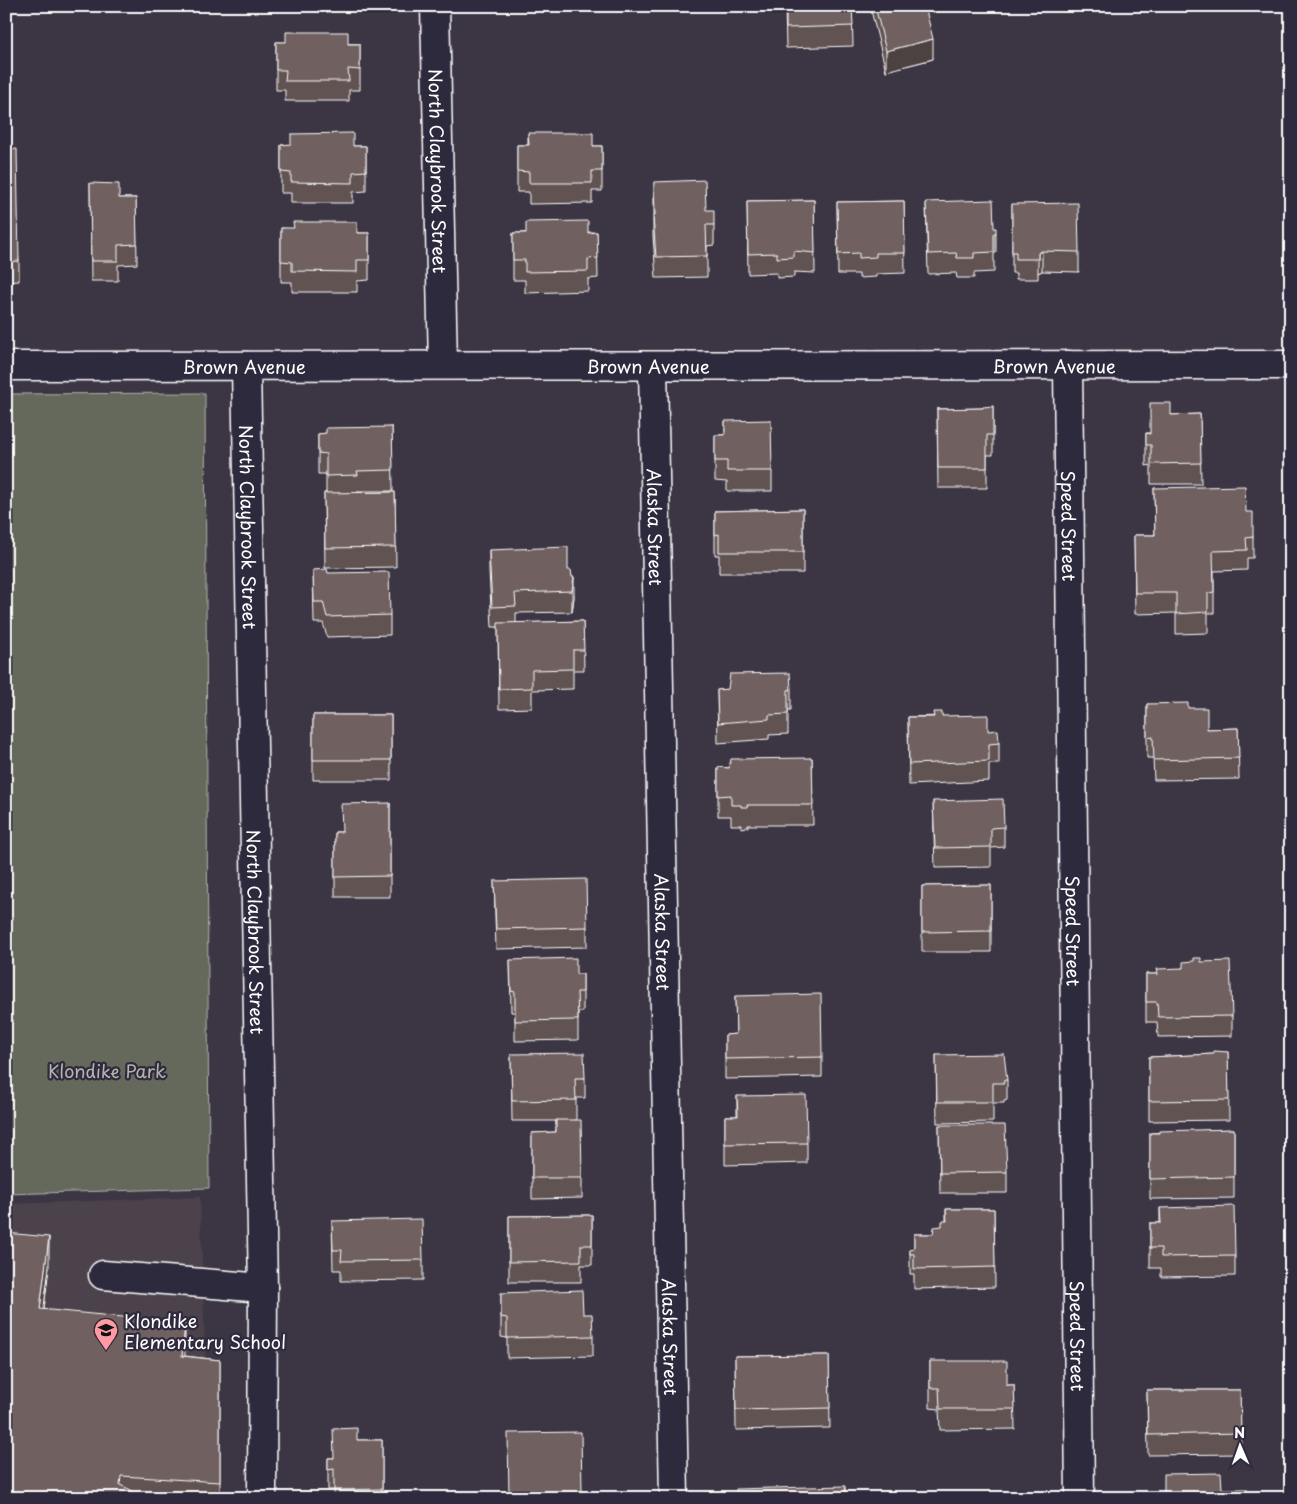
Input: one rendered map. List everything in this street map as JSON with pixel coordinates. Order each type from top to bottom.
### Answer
[{"type":"street","name":"North Claybrook Street","points":[[435,6],[443,365]]},
{"type":"street","name":"Speed Street","points":[[1068,365],[1080,1498]]},
{"type":"street","name":"Brown Avenue","points":[[6,366],[1291,365]]},
{"type":"street","name":"North Claybrook Street","points":[[246,366],[262,1288],[262,1498]]},
{"type":"street","name":"Alaska Street","points":[[653,366],[674,1498]]},
{"type":"street","points":[[103,1275],[262,1288]]},
{"type":"shaded area","name":"Klondike Elementary School","points":[[200,1197],[210,1498],[6,1498],[6,1204]]},
{"type":"green space","name":"Klondike Park","points":[[205,393],[209,1188],[6,1194],[6,394]]},
{"type":"building","points":[[786,6],[852,6],[853,26],[786,28]]},
{"type":"building","points":[[875,6],[925,6],[933,39],[886,51]]},
{"type":"building","points":[[286,32],[348,32],[348,44],[360,44],[360,70],[348,69],[349,81],[285,81],[286,70],[276,70],[276,42],[286,42]]},
{"type":"building","points":[[353,133],[353,146],[366,146],[366,171],[353,172],[353,183],[291,182],[291,173],[281,172],[281,145],[291,144],[291,134]]},
{"type":"building","points":[[528,133],[593,133],[593,146],[602,146],[602,171],[592,171],[592,183],[529,183],[529,172],[517,171],[517,145],[529,145]]},
{"type":"building","points":[[17,149],[19,261],[6,262],[6,150]]},
{"type":"building","points":[[705,180],[706,210],[714,210],[714,225],[706,225],[707,256],[656,257],[653,216],[655,215],[654,182]]},
{"type":"building","points":[[90,183],[119,184],[119,198],[136,198],[137,244],[118,245],[118,261],[91,261]]},
{"type":"building","points":[[814,200],[815,253],[794,251],[794,257],[777,258],[777,253],[748,254],[747,201]]},
{"type":"building","points":[[993,200],[994,228],[996,228],[996,233],[994,233],[994,252],[974,253],[974,258],[957,258],[956,253],[928,254],[926,202]]},
{"type":"building","points":[[904,201],[905,253],[876,253],[876,257],[859,258],[859,253],[838,254],[837,202]]},
{"type":"building","points":[[1078,203],[1079,252],[1042,251],[1038,253],[1038,259],[1016,259],[1016,252],[1012,252],[1012,204]]},
{"type":"building","points":[[588,221],[588,233],[597,232],[598,258],[588,259],[588,271],[525,272],[525,260],[513,260],[513,233],[526,233],[526,222]]},
{"type":"building","points":[[293,222],[357,222],[357,233],[369,233],[369,260],[357,260],[357,272],[292,271],[292,262],[281,261],[281,228],[294,228]]},
{"type":"building","points":[[1150,403],[1171,403],[1171,415],[1200,414],[1201,463],[1151,464],[1151,445],[1146,445],[1146,433],[1150,434]]},
{"type":"building","points":[[993,406],[993,435],[987,435],[987,468],[938,468],[937,409]]},
{"type":"building","points":[[771,420],[772,471],[727,471],[727,461],[715,461],[715,435],[725,435],[725,421]]},
{"type":"building","points":[[392,427],[393,470],[357,471],[358,475],[326,476],[326,454],[318,453],[318,434],[326,433],[326,428]]},
{"type":"building","points":[[1245,486],[1246,512],[1253,512],[1253,537],[1246,538],[1247,550],[1213,551],[1214,592],[1208,593],[1208,612],[1176,614],[1176,593],[1135,593],[1134,535],[1155,535],[1154,488]]},
{"type":"building","points":[[395,492],[396,547],[325,548],[324,493]]},
{"type":"building","points":[[803,509],[803,552],[719,552],[719,534],[715,535],[715,511]]},
{"type":"building","points":[[568,547],[568,570],[571,570],[572,577],[574,577],[572,591],[515,593],[516,606],[492,607],[489,550]]},
{"type":"building","points":[[327,569],[328,573],[389,572],[390,615],[327,617],[323,602],[314,602],[313,570]]},
{"type":"building","points":[[583,621],[584,650],[573,650],[573,669],[532,670],[532,688],[499,689],[498,623]]},
{"type":"building","points":[[790,673],[791,689],[788,690],[788,714],[769,715],[769,719],[718,723],[717,690],[728,689],[730,674]]},
{"type":"building","points":[[1188,703],[1188,708],[1207,708],[1207,729],[1238,728],[1239,758],[1154,760],[1153,737],[1147,738],[1147,704]]},
{"type":"building","points":[[933,712],[942,712],[942,716],[988,715],[988,731],[998,730],[999,743],[989,744],[989,761],[909,764],[908,717],[934,717]]},
{"type":"building","points":[[313,715],[391,715],[391,760],[313,760]]},
{"type":"building","points":[[812,758],[813,805],[747,805],[748,807],[741,807],[741,805],[731,805],[731,795],[718,796],[718,767],[729,768],[731,759]]},
{"type":"building","points":[[1003,799],[1004,827],[991,828],[991,847],[935,848],[933,801]]},
{"type":"building","points":[[390,803],[390,876],[335,877],[335,832],[342,832],[341,804]]},
{"type":"building","points":[[586,879],[587,927],[496,929],[494,881]]},
{"type":"building","points":[[991,885],[991,931],[922,932],[922,886]]},
{"type":"building","points":[[576,958],[576,974],[583,974],[583,992],[577,992],[578,1020],[515,1021],[515,992],[511,991],[510,960]]},
{"type":"building","points":[[1194,958],[1201,958],[1201,962],[1230,961],[1232,1016],[1158,1017],[1157,1002],[1146,1002],[1146,974],[1158,974],[1157,969],[1183,968],[1183,962],[1194,961]]},
{"type":"building","points":[[821,994],[822,1057],[725,1059],[725,1035],[736,1034],[735,996]]},
{"type":"building","points":[[1214,1051],[1228,1052],[1229,1100],[1149,1101],[1149,1057],[1214,1054]]},
{"type":"building","points":[[584,1053],[585,1078],[575,1078],[576,1100],[512,1101],[511,1054]]},
{"type":"building","points":[[1004,1054],[1007,1080],[1004,1080],[1004,1083],[993,1083],[993,1102],[937,1102],[936,1055]]},
{"type":"building","points":[[806,1095],[807,1143],[725,1144],[725,1116],[738,1116],[737,1096]]},
{"type":"building","points":[[556,1120],[581,1120],[582,1178],[532,1178],[532,1133],[556,1132]]},
{"type":"building","points":[[939,1125],[1005,1125],[1007,1172],[940,1173]]},
{"type":"building","points":[[1234,1129],[1234,1177],[1150,1179],[1150,1133],[1159,1133],[1159,1131]]},
{"type":"building","points":[[1234,1206],[1235,1256],[1161,1257],[1161,1248],[1150,1248],[1150,1223],[1161,1223],[1160,1208]]},
{"type":"building","points":[[946,1209],[994,1209],[995,1267],[914,1269],[914,1254],[910,1254],[910,1249],[914,1248],[914,1234],[933,1234],[934,1227],[942,1226],[942,1221],[947,1221]]},
{"type":"building","points":[[592,1215],[592,1245],[581,1245],[581,1261],[509,1262],[509,1216]]},
{"type":"building","points":[[422,1219],[423,1260],[341,1261],[342,1250],[333,1250],[332,1221]]},
{"type":"building","name":"Klondike Elementary School","points":[[6,1233],[49,1237],[40,1309],[185,1323],[182,1356],[220,1360],[220,1482],[121,1476],[120,1485],[131,1490],[135,1498],[29,1498],[29,1496],[6,1494]]},
{"type":"building","points":[[582,1290],[583,1314],[592,1314],[593,1336],[507,1338],[507,1318],[501,1317],[501,1293]]},
{"type":"building","points":[[829,1355],[830,1408],[736,1410],[735,1356]]},
{"type":"building","points":[[930,1361],[1007,1361],[1007,1385],[1014,1385],[1015,1409],[940,1409],[939,1388],[930,1388]]},
{"type":"building","points":[[1147,1390],[1240,1390],[1241,1433],[1148,1435]]},
{"type":"building","points":[[357,1428],[357,1440],[382,1440],[382,1489],[334,1490],[334,1469],[328,1470],[328,1458],[334,1458],[333,1429]]},
{"type":"building","points":[[581,1432],[582,1493],[587,1493],[587,1498],[509,1498],[508,1433]]},
{"type":"building","points":[[1221,1473],[1222,1489],[1247,1489],[1247,1498],[1154,1498],[1154,1493],[1164,1494],[1164,1474]]},
{"type":"building","points":[[845,1486],[846,1498],[736,1498],[736,1489]]},
{"type":"place","name":"Klondike Elementary School","points":[[106,1351]]}]
